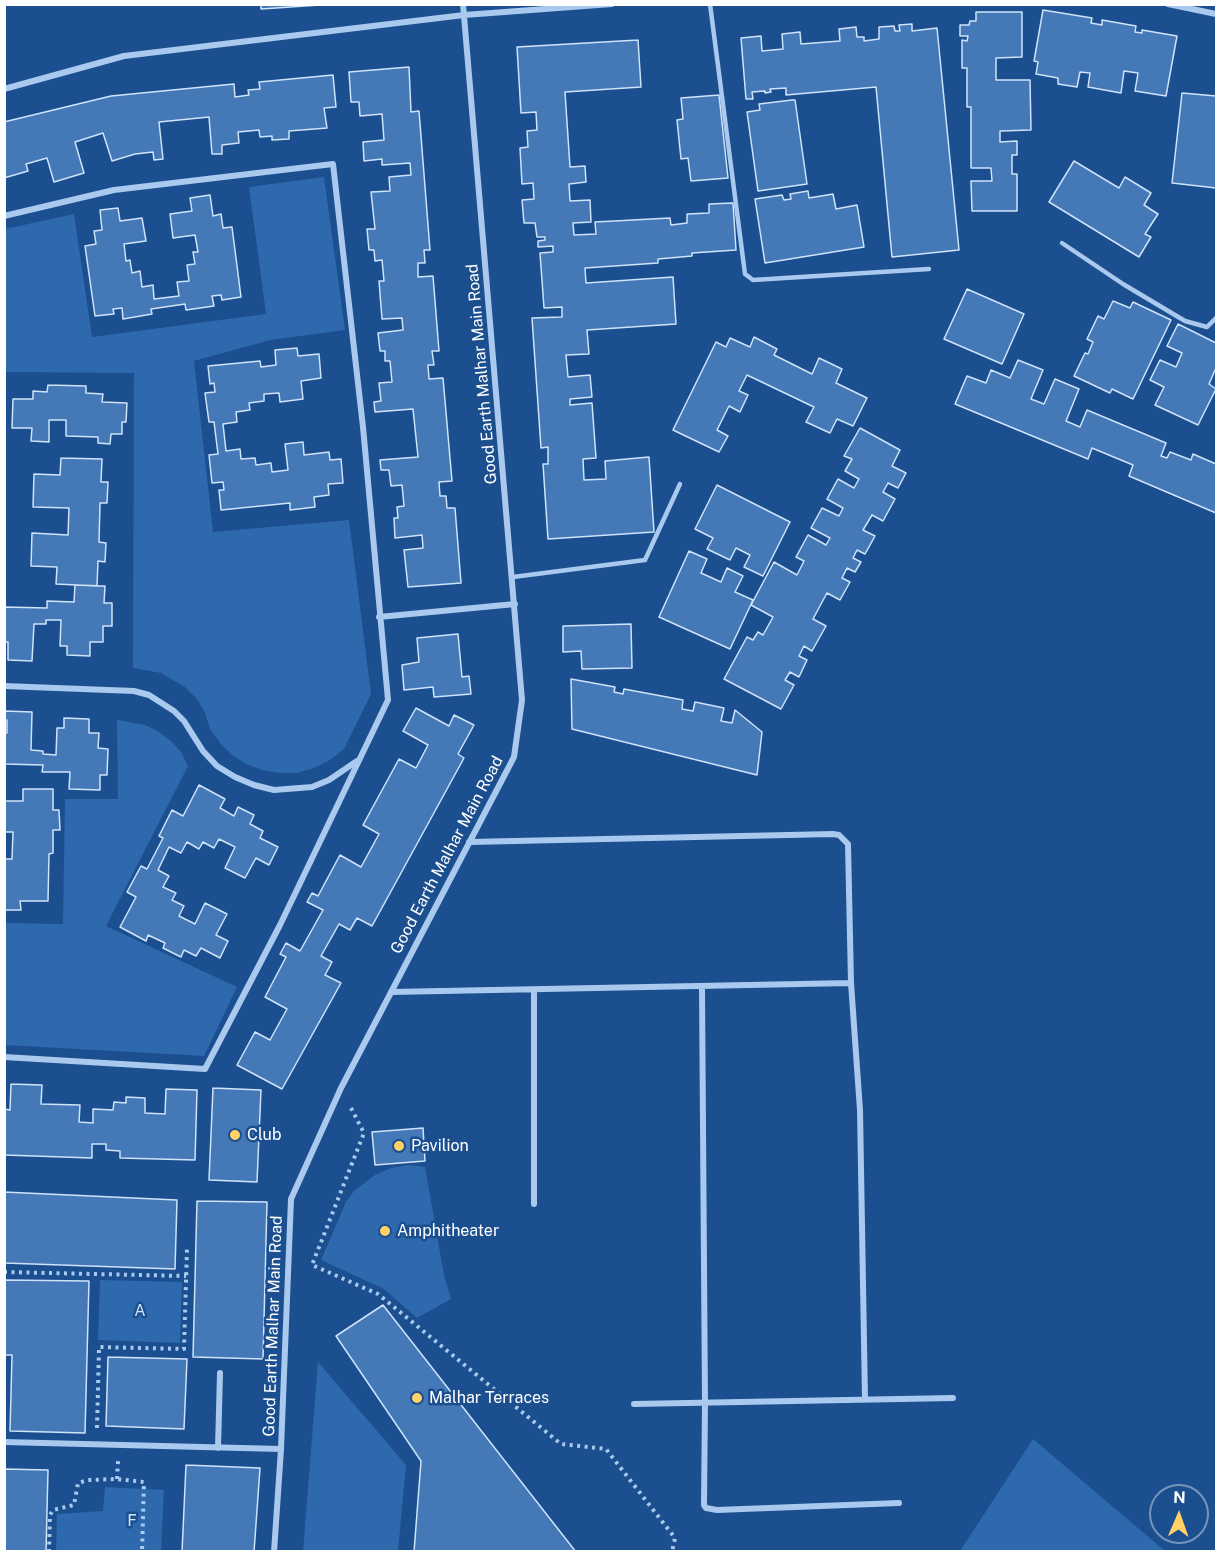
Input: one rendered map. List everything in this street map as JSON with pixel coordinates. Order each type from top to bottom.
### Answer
[{"type":"street","name":"Good Earth Malhar Main Road","points":[[274,1551],[281,1449],[291,1199],[341,1088],[514,757],[522,700],[463,4]]},
{"type":"street","points":[[4,89],[124,56],[464,15],[612,4]]},
{"type":"street","points":[[1168,4],[1216,14]]},
{"type":"street","points":[[4,216],[114,190],[333,164],[363,427],[388,700],[280,925],[205,1069],[4,1057]]},
{"type":"street","points":[[379,616],[515,604]]},
{"type":"street","points":[[4,686],[134,691],[149,695],[163,702],[184,721],[202,751],[217,766],[235,777],[264,788],[293,790],[312,787],[346,771],[360,758]]},
{"type":"street","points":[[469,842],[832,834],[839,835],[848,844],[850,851],[851,983],[860,1110],[865,1399]]},
{"type":"street","points":[[391,992],[702,988],[851,983]]},
{"type":"street","points":[[702,988],[705,1403],[702,1498],[706,1508],[717,1510],[899,1503]]},
{"type":"street","points":[[534,990],[534,1204]]},
{"type":"street","points":[[218,1448],[220,1373]]},
{"type":"street","points":[[634,1404],[954,1398]]},
{"type":"street","points":[[4,1442],[281,1449]]},
{"type":"lane","points":[[710,4],[745,274],[753,280],[929,269]]},
{"type":"lane","points":[[1062,243],[1185,321],[1207,327],[1216,318]]},
{"type":"lane","points":[[513,577],[645,560],[680,484]]},
{"type":"path","points":[[341,1088],[364,1133],[312,1265],[378,1294],[561,1444],[606,1449],[675,1538],[672,1551]]},
{"type":"path","points":[[96,1444],[99,1347],[184,1349],[187,1248]]},
{"type":"path","points":[[4,1272],[186,1276]]},
{"type":"path","points":[[49,1551],[50,1515],[53,1510],[74,1505],[78,1483],[88,1480],[117,1479],[144,1482],[142,1551]]},
{"type":"green space","points":[[324,177],[345,330],[270,340],[194,361],[213,532],[349,520],[371,694],[344,749],[330,760],[314,768],[297,773],[280,773],[246,764],[232,755],[210,729],[197,699],[185,687],[161,673],[133,668],[134,373],[5,372],[5,229],[74,214],[92,337],[266,314],[249,187]]},
{"type":"green space","points":[[117,720],[145,725],[157,731],[181,752],[188,766],[106,926],[237,987],[204,1056],[5,1045],[5,923],[63,924],[65,799],[118,799]]},
{"type":"green space","name":"Amphitheater","points":[[408,1165],[425,1167],[444,1275],[451,1299],[417,1318],[384,1289],[321,1260],[346,1202],[354,1191],[375,1175],[391,1168]]},
{"type":"green space","name":"A","points":[[100,1280],[182,1282],[180,1343],[98,1340]]},
{"type":"green space","points":[[318,1362],[406,1465],[398,1551],[303,1551]]},
{"type":"green space","points":[[1033,1439],[1149,1537],[1149,1544],[1157,1544],[1165,1551],[960,1551]]},
{"type":"green space","name":"F","points":[[105,1487],[164,1490],[161,1551],[56,1551],[57,1514],[103,1511]]},
{"type":"building","points":[[261,4],[335,4],[261,9]]},
{"type":"building","points":[[1043,10],[1092,18],[1091,23],[1102,25],[1102,20],[1136,26],[1135,32],[1142,33],[1142,30],[1177,36],[1166,96],[1135,91],[1138,73],[1124,71],[1121,93],[1088,87],[1090,73],[1080,72],[1077,87],[1058,84],[1058,78],[1036,74],[1038,62],[1034,61]]},
{"type":"building","points":[[976,12],[1022,12],[1022,57],[996,58],[996,80],[1030,80],[1031,130],[1000,131],[1000,142],[1017,141],[1017,155],[1012,155],[1012,174],[1017,174],[1017,211],[972,211],[971,181],[992,181],[991,168],[971,168],[971,107],[967,107],[967,68],[962,68],[962,40],[967,41],[968,36],[960,36],[960,25],[969,25],[970,21],[976,21]]},
{"type":"building","points":[[912,24],[912,31],[937,28],[959,250],[892,257],[876,87],[786,95],[786,88],[770,89],[771,92],[752,92],[753,99],[746,99],[741,38],[761,36],[762,51],[783,49],[782,34],[800,32],[801,44],[840,41],[839,29],[856,27],[857,37],[864,37],[864,41],[879,39],[879,27],[894,26],[895,31],[900,31],[899,25]]},
{"type":"building","points":[[638,40],[641,87],[565,92],[570,167],[585,166],[586,182],[569,184],[570,201],[590,200],[591,222],[573,223],[574,235],[596,234],[595,222],[670,218],[671,225],[687,223],[687,214],[709,213],[709,204],[733,203],[736,250],[692,253],[692,256],[658,259],[658,263],[585,268],[586,283],[673,277],[676,324],[587,330],[589,354],[566,355],[568,377],[590,375],[592,397],[570,399],[570,405],[592,403],[596,458],[583,459],[584,480],[606,479],[605,461],[649,457],[654,532],[548,539],[543,464],[548,464],[548,447],[541,448],[532,318],[562,317],[562,307],[544,308],[540,253],[553,252],[553,246],[538,247],[538,241],[545,240],[545,237],[537,237],[535,223],[524,223],[522,200],[534,199],[533,183],[522,184],[520,148],[528,147],[527,131],[537,130],[536,112],[521,113],[517,47]]},
{"type":"building","points":[[409,67],[411,112],[419,111],[430,250],[424,250],[425,263],[418,263],[418,277],[433,276],[439,351],[432,351],[434,365],[428,365],[429,379],[443,378],[452,481],[439,482],[440,496],[446,496],[447,508],[455,508],[461,583],[408,587],[404,550],[423,548],[422,535],[395,538],[394,518],[398,518],[397,507],[404,506],[402,485],[391,486],[389,470],[381,470],[380,460],[418,457],[413,409],[375,412],[374,402],[381,401],[379,383],[392,382],[390,361],[385,361],[385,351],[380,351],[378,333],[403,330],[402,318],[382,319],[379,281],[384,281],[382,260],[375,261],[374,250],[369,250],[367,229],[375,229],[371,192],[390,191],[389,177],[411,175],[410,163],[382,165],[382,159],[364,161],[363,142],[384,140],[382,114],[360,116],[359,102],[351,102],[349,72]]},
{"type":"building","points":[[333,75],[336,107],[324,108],[327,128],[289,131],[289,139],[272,140],[272,136],[260,137],[259,130],[238,132],[239,143],[222,145],[222,154],[212,154],[209,117],[159,122],[163,159],[154,160],[153,152],[135,154],[112,161],[103,133],[75,142],[84,173],[54,182],[47,158],[26,164],[28,171],[4,178],[4,122],[111,96],[234,84],[235,97],[249,95],[248,90],[260,89],[259,82]]},
{"type":"building","points":[[1182,93],[1216,96],[1216,188],[1172,183]]},
{"type":"building","points":[[719,95],[728,178],[691,181],[688,158],[681,159],[677,120],[683,119],[681,98]]},
{"type":"building","points":[[795,100],[807,184],[758,191],[747,112],[760,110],[759,104]]},
{"type":"building","points":[[1074,161],[1119,188],[1125,177],[1151,193],[1144,205],[1158,214],[1145,234],[1151,237],[1139,257],[1049,202]]},
{"type":"building","points":[[808,191],[809,198],[833,194],[836,209],[857,205],[864,247],[765,263],[755,199],[782,195],[784,200],[791,199],[790,194]]},
{"type":"building","points":[[210,195],[213,216],[221,214],[223,228],[232,227],[241,297],[222,300],[221,295],[212,296],[214,306],[186,310],[185,304],[151,309],[152,314],[123,319],[122,308],[113,309],[114,314],[95,316],[85,246],[96,244],[94,231],[102,230],[100,210],[118,208],[120,221],[142,218],[146,241],[124,244],[126,261],[130,260],[132,273],[140,271],[142,287],[153,285],[154,299],[179,296],[177,282],[189,281],[187,265],[195,264],[193,252],[198,252],[195,235],[173,238],[170,214],[192,211],[190,198]]},
{"type":"building","points":[[967,289],[1024,314],[1002,364],[944,339]]},
{"type":"building","points":[[1113,301],[1130,308],[1133,302],[1171,320],[1133,399],[1112,389],[1110,393],[1074,376],[1093,342],[1087,339],[1098,316],[1104,319]]},
{"type":"building","points":[[1178,324],[1216,343],[1216,368],[1209,384],[1216,389],[1198,425],[1155,405],[1164,387],[1150,380],[1160,360],[1176,367],[1182,353],[1167,346]]},
{"type":"building","points":[[754,337],[777,349],[774,355],[812,374],[819,358],[842,369],[836,383],[867,398],[853,426],[837,419],[830,433],[806,422],[814,407],[747,375],[739,391],[748,395],[740,412],[729,406],[717,430],[728,436],[719,452],[673,430],[716,342],[726,347],[730,338],[750,347]]},
{"type":"building","points":[[297,348],[298,356],[319,354],[321,378],[301,381],[303,399],[280,402],[279,393],[264,394],[264,401],[249,403],[250,410],[236,412],[237,422],[223,424],[226,451],[240,449],[241,459],[255,458],[256,465],[271,463],[272,472],[288,470],[285,444],[303,442],[304,455],[329,452],[330,460],[341,459],[343,483],[328,484],[329,495],[314,497],[315,507],[290,510],[290,503],[221,510],[219,490],[224,490],[223,482],[212,483],[209,455],[218,454],[214,422],[209,422],[205,393],[215,392],[214,383],[210,384],[208,366],[260,361],[261,367],[276,365],[275,350]]},
{"type":"building","points":[[1018,360],[1043,370],[1031,399],[1044,404],[1055,379],[1079,389],[1066,421],[1080,427],[1087,410],[1166,443],[1161,456],[1167,458],[1170,452],[1191,460],[1193,454],[1216,464],[1216,513],[1129,476],[1133,465],[1092,448],[1088,459],[955,404],[967,376],[986,383],[991,370],[1010,378]]},
{"type":"building","points":[[48,385],[86,386],[86,393],[103,394],[102,402],[127,403],[126,422],[122,422],[122,434],[111,434],[110,444],[98,443],[98,437],[66,436],[66,420],[49,420],[49,442],[31,441],[32,428],[12,428],[13,399],[33,399],[33,391],[47,392]]},
{"type":"building","points":[[860,428],[900,450],[892,466],[906,473],[898,488],[888,483],[883,492],[895,499],[883,521],[872,515],[863,530],[875,536],[865,554],[857,550],[853,558],[861,562],[855,572],[847,568],[842,578],[850,582],[840,600],[827,593],[813,619],[826,626],[812,651],[804,646],[799,656],[807,660],[799,677],[790,672],[785,680],[794,685],[781,709],[724,679],[747,637],[753,640],[758,632],[763,635],[773,617],[751,605],[774,562],[797,575],[804,561],[796,557],[808,535],[826,545],[830,538],[811,528],[822,508],[839,516],[843,508],[827,499],[838,479],[854,488],[859,479],[845,471],[852,459],[844,456]]},
{"type":"building","points":[[61,458],[102,459],[101,482],[108,482],[107,503],[100,503],[99,542],[106,543],[105,562],[98,561],[97,586],[56,584],[57,567],[31,566],[32,533],[68,535],[69,508],[33,507],[34,474],[60,475]]},
{"type":"building","points":[[717,485],[790,522],[763,576],[744,567],[750,555],[736,548],[730,560],[707,549],[713,538],[695,529]]},
{"type":"building","points":[[689,551],[707,559],[701,573],[721,582],[727,568],[743,576],[735,592],[753,600],[730,649],[659,617]]},
{"type":"building","points":[[75,585],[105,586],[104,603],[112,603],[112,626],[103,626],[103,642],[90,642],[90,656],[67,655],[67,646],[60,646],[61,620],[46,620],[46,624],[34,624],[32,661],[8,660],[8,642],[4,642],[4,607],[47,608],[47,601],[74,602]]},
{"type":"building","points":[[631,624],[632,668],[582,669],[581,651],[563,652],[563,626]]},
{"type":"building","points":[[458,634],[462,677],[469,676],[471,694],[434,697],[433,687],[404,690],[402,665],[419,662],[417,638]]},
{"type":"building","points":[[571,679],[615,687],[614,692],[623,694],[624,689],[683,700],[682,709],[693,711],[695,702],[724,708],[721,721],[732,723],[735,710],[762,732],[757,775],[572,729]]},
{"type":"building","points":[[416,708],[449,726],[454,715],[474,725],[458,754],[464,758],[372,926],[357,918],[350,930],[339,924],[321,956],[332,962],[325,975],[341,983],[282,1089],[237,1065],[255,1032],[270,1040],[287,1009],[265,997],[286,957],[280,954],[286,943],[300,951],[323,910],[307,902],[312,893],[318,896],[340,855],[361,867],[379,834],[363,825],[399,759],[416,768],[428,745],[403,731]]},
{"type":"building","points":[[5,711],[32,712],[31,750],[43,751],[43,754],[56,755],[57,728],[64,728],[64,718],[89,719],[89,733],[99,733],[98,748],[108,749],[107,775],[100,775],[100,790],[69,789],[70,772],[42,772],[43,765],[4,764],[4,733],[7,733]]},
{"type":"building","points":[[199,785],[225,799],[220,808],[234,816],[238,807],[254,815],[250,824],[263,831],[260,838],[278,847],[269,865],[256,858],[245,878],[225,868],[235,847],[219,839],[214,848],[203,842],[199,849],[187,842],[181,853],[169,847],[158,870],[169,876],[163,887],[176,893],[172,900],[184,906],[179,916],[195,924],[205,903],[227,914],[216,935],[228,941],[220,958],[201,948],[196,956],[184,950],[181,957],[163,948],[165,943],[148,935],[146,941],[120,927],[136,897],[127,892],[141,866],[147,869],[163,838],[159,836],[172,810],[183,816]]},
{"type":"building","points":[[23,789],[53,789],[53,810],[59,810],[60,830],[53,830],[53,853],[49,854],[48,901],[20,901],[21,910],[4,910],[4,859],[12,859],[13,832],[4,832],[4,801],[23,801]]},
{"type":"building","points":[[11,1084],[42,1085],[41,1104],[80,1105],[79,1122],[93,1123],[93,1109],[113,1110],[114,1102],[126,1103],[126,1097],[145,1098],[145,1113],[165,1114],[166,1089],[197,1090],[195,1160],[120,1158],[120,1151],[106,1150],[106,1144],[92,1144],[92,1158],[4,1155],[4,1109],[10,1110]]},
{"type":"building","name":"Club","points":[[213,1088],[261,1090],[257,1182],[209,1180]]},
{"type":"building","name":"Pavilion","points":[[423,1128],[425,1161],[375,1165],[372,1132]]},
{"type":"building","points":[[4,1192],[177,1200],[175,1269],[4,1263]]},
{"type":"building","points":[[197,1201],[267,1202],[263,1359],[193,1357]]},
{"type":"building","points":[[4,1280],[89,1281],[85,1433],[10,1431],[12,1355],[4,1355]]},
{"type":"building","name":"Malhar Terraces","points":[[383,1305],[576,1552],[414,1552],[421,1461],[336,1336]]},
{"type":"building","points":[[108,1357],[187,1359],[184,1429],[106,1426]]},
{"type":"building","points":[[186,1465],[260,1468],[254,1552],[182,1552]]},
{"type":"building","points":[[4,1469],[48,1470],[46,1552],[4,1552]]},
{"type":"place","name":"Club","points":[[235,1135]]},
{"type":"place","name":"Pavilion","points":[[399,1146]]},
{"type":"place","name":"Amphitheater","points":[[385,1231]]},
{"type":"place","name":"Malhar Terraces","points":[[417,1398]]}]
